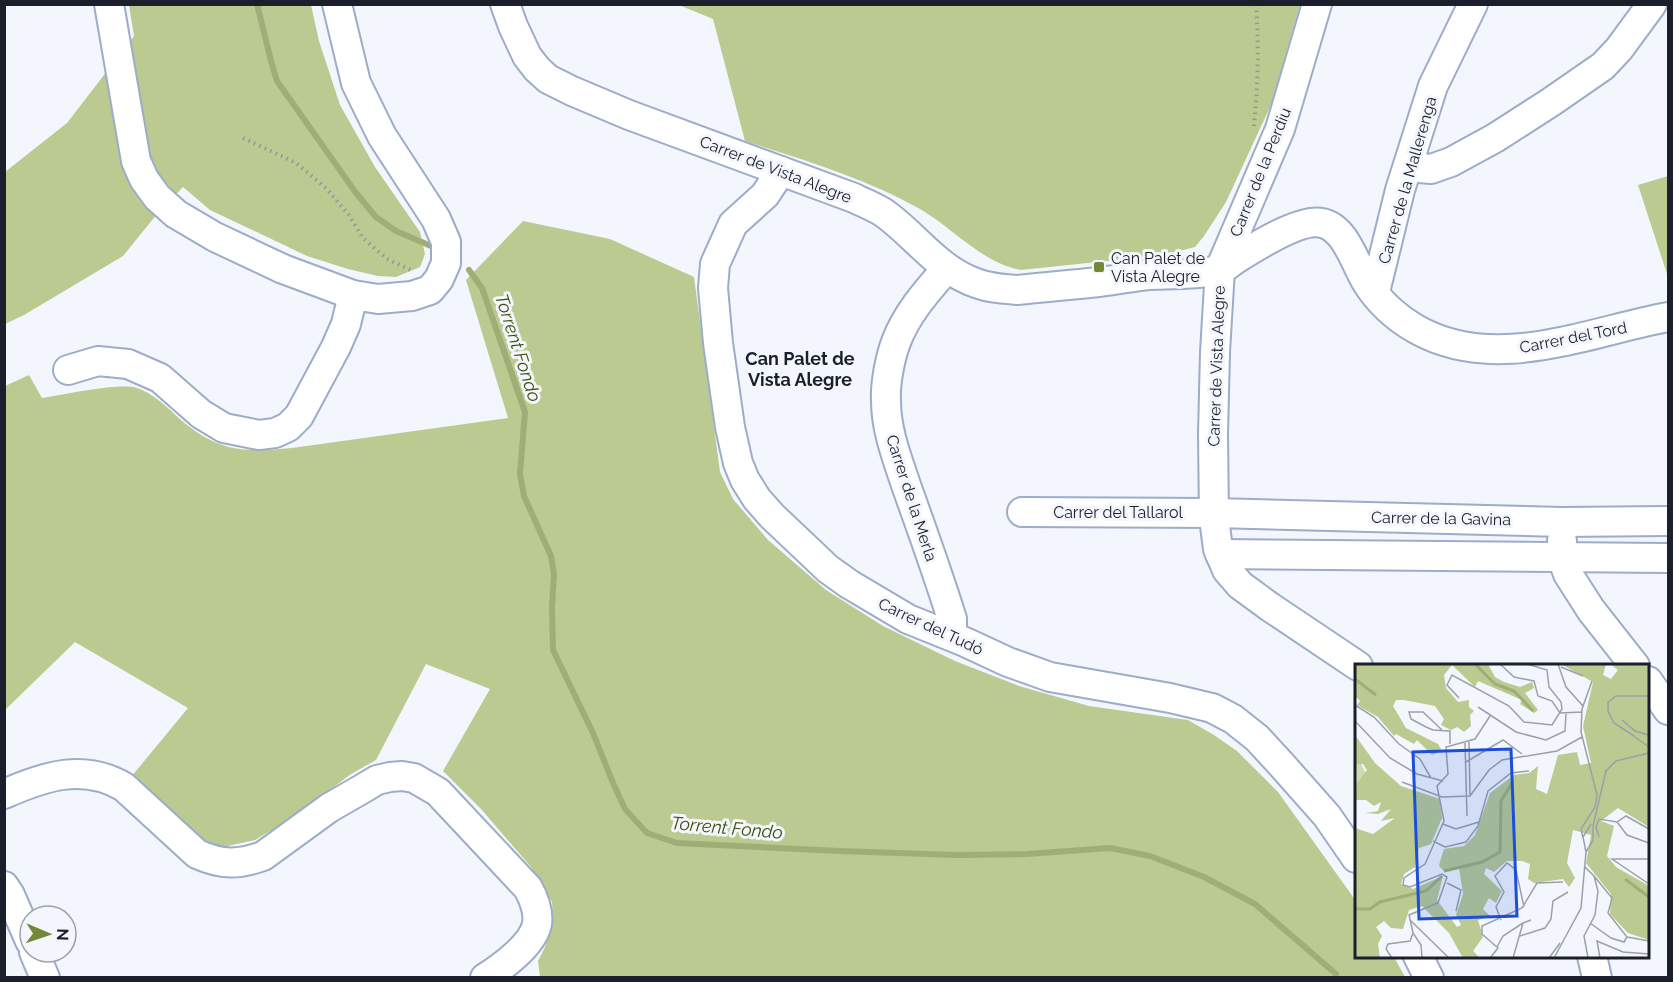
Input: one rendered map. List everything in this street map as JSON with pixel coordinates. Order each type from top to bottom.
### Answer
[{"type":"street","points":[[109,4],[136,161],[144,179],[158,197],[176,214],[215,237],[283,269],[354,295],[378,299],[412,296],[430,290],[439,279],[446,263],[446,242],[436,219],[382,136],[356,83],[337,4]]},
{"type":"street","name":"Carrer de Vista Alegre","points":[[505,4],[527,56],[548,80],[629,115],[854,198],[882,212],[947,268],[976,283],[1017,290],[1220,269],[1215,352],[1214,513],[1220,554],[1227,570],[1240,585],[1355,664]]},
{"type":"street","name":"Carrer de la Perdiu","points":[[1220,269],[1280,129],[1317,4]]},
{"type":"street","name":"Carrer de la Mallerenga","points":[[1374,292],[1398,200],[1433,86],[1473,4]]},
{"type":"street","points":[[1408,167],[1431,169],[1451,162],[1495,138],[1551,102],[1603,66],[1619,49],[1652,4]]},
{"type":"street","name":"Carrer del Tudó","points":[[781,171],[765,195],[733,224],[714,264],[713,288],[718,343],[730,427],[738,463],[757,499],[828,569],[878,602],[909,619],[1008,662],[1050,676],[1170,698],[1212,708],[1233,719],[1257,738],[1281,764],[1327,816],[1355,857]]},
{"type":"street","name":"Carrer del Tord","points":[[1220,269],[1291,229],[1308,222],[1323,223],[1342,235],[1367,284],[1400,319],[1442,341],[1470,347],[1520,349],[1668,317]]},
{"type":"street","name":"Carrer de la Merla","points":[[947,268],[922,296],[905,322],[895,344],[886,400],[889,427],[897,455],[952,619],[952,636]]},
{"type":"street","points":[[68,370],[98,361],[128,364],[160,378],[201,414],[224,428],[258,435],[275,433],[288,427],[299,416],[336,347],[346,324],[354,295]]},
{"type":"street","name":"Carrer del Tallarol","points":[[1022,512],[1214,513]]},
{"type":"street","name":"Carrer de la Gavina","points":[[1214,513],[1562,522],[1668,521]]},
{"type":"street","points":[[1562,522],[1562,557],[1568,574],[1591,610],[1633,664]]},
{"type":"street","points":[[1220,554],[1668,558]]},
{"type":"street","points":[[1649,684],[1668,710]]},
{"type":"street","points":[[4,794],[22,786],[65,774],[96,775],[124,787],[197,854],[226,863],[263,856],[329,808],[377,780],[402,776],[414,778],[438,792],[528,888],[535,901],[537,925],[532,936],[512,958],[485,978]]},
{"type":"street","points":[[4,886],[18,913]]},
{"type":"street","points":[[1419,958],[1429,978]]},
{"type":"street","points":[[1592,958],[1597,978]]},
{"type":"street","points":[[39,964],[45,978]]},
{"type":"path","points":[[1253,132],[1257,94],[1256,4]]},
{"type":"path","points":[[243,138],[296,163],[326,188],[349,215],[363,238],[387,259],[435,284]]},
{"type":"green space","points":[[129,5],[311,5],[319,41],[340,105],[375,167],[420,232],[425,254],[420,267],[396,277],[378,276],[307,256],[210,210],[183,187],[123,256],[5,324],[5,172],[67,123],[134,36]]},
{"type":"green space","points":[[679,5],[1300,5],[1271,105],[1226,202],[1195,247],[1164,255],[1021,270],[993,260],[920,209],[878,188],[834,170],[745,141],[713,19]]},
{"type":"green space","points":[[1668,176],[1668,277],[1638,185]]},
{"type":"green space","points":[[523,221],[610,239],[694,277],[720,472],[733,499],[768,540],[826,590],[883,626],[955,661],[1019,686],[1089,706],[1188,720],[1214,735],[1237,751],[1278,792],[1355,900],[1355,958],[1395,958],[1405,977],[540,977],[538,961],[553,921],[552,902],[531,867],[481,809],[443,771],[490,689],[426,664],[376,760],[351,774],[297,815],[255,840],[223,847],[204,840],[178,820],[131,777],[188,708],[75,642],[5,710],[5,386],[29,375],[42,398],[105,388],[137,388],[155,398],[208,439],[246,450],[292,448],[508,418],[466,280]]},
{"type":"waterway","name":"Torrent Fondo","points":[[257,4],[277,81],[356,193],[376,217],[396,231],[431,246]]},
{"type":"waterway","name":"Torrent Fondo","points":[[469,270],[482,288],[525,412],[520,474],[524,496],[551,556],[554,574],[553,650],[593,733],[625,809],[647,833],[677,843],[839,851],[956,855],[1027,854],[1110,848],[1150,856],[1204,877],[1255,904],[1336,974]]},
{"type":"place","name":"Can Palet de Vista Alegre","points":[[1099,267]]},
{"type":"district","name":"Can Palet de Vista Alegre","points":[[800,370]]}]
